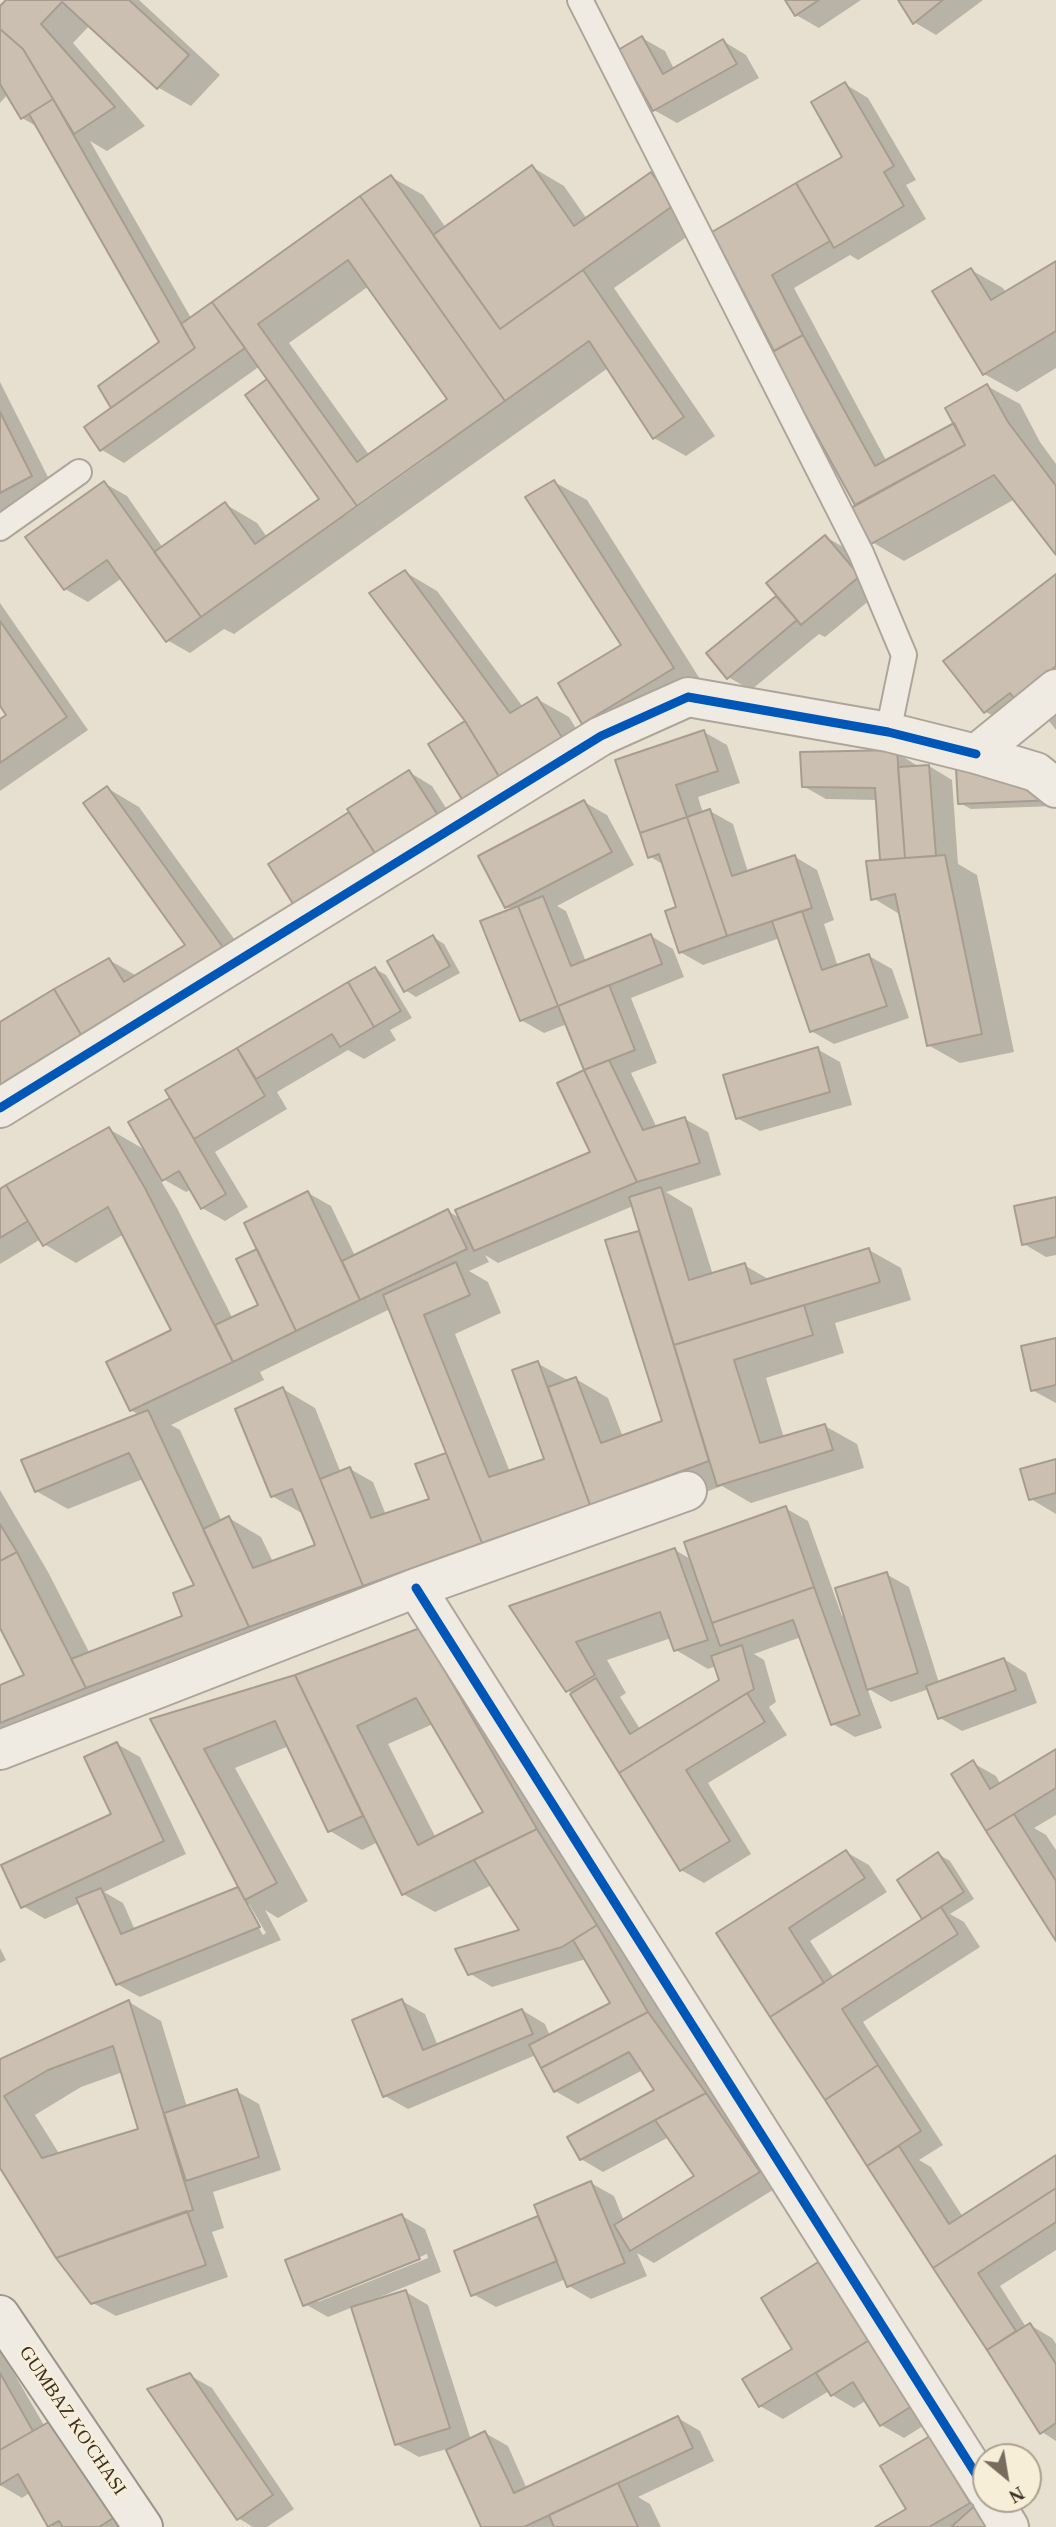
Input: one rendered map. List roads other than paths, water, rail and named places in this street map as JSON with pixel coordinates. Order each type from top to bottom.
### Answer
[{"type":"street","points":[[976,754],[1056,690]]},
{"type":"street","points":[[0,1108],[601,736],[688,697],[888,732],[1036,772],[1056,788]]},
{"type":"street","points":[[0,1749],[416,1588],[687,1491]]},
{"type":"street","points":[[416,1588],[972,2468]]},
{"type":"street","name":"GUMBAZ KO'CHASI","points":[[0,2315],[143,2527]]},
{"type":"lane","points":[[580,0],[861,553],[904,655],[888,732]]},
{"type":"lane","points":[[0,528],[79,472]]}]
